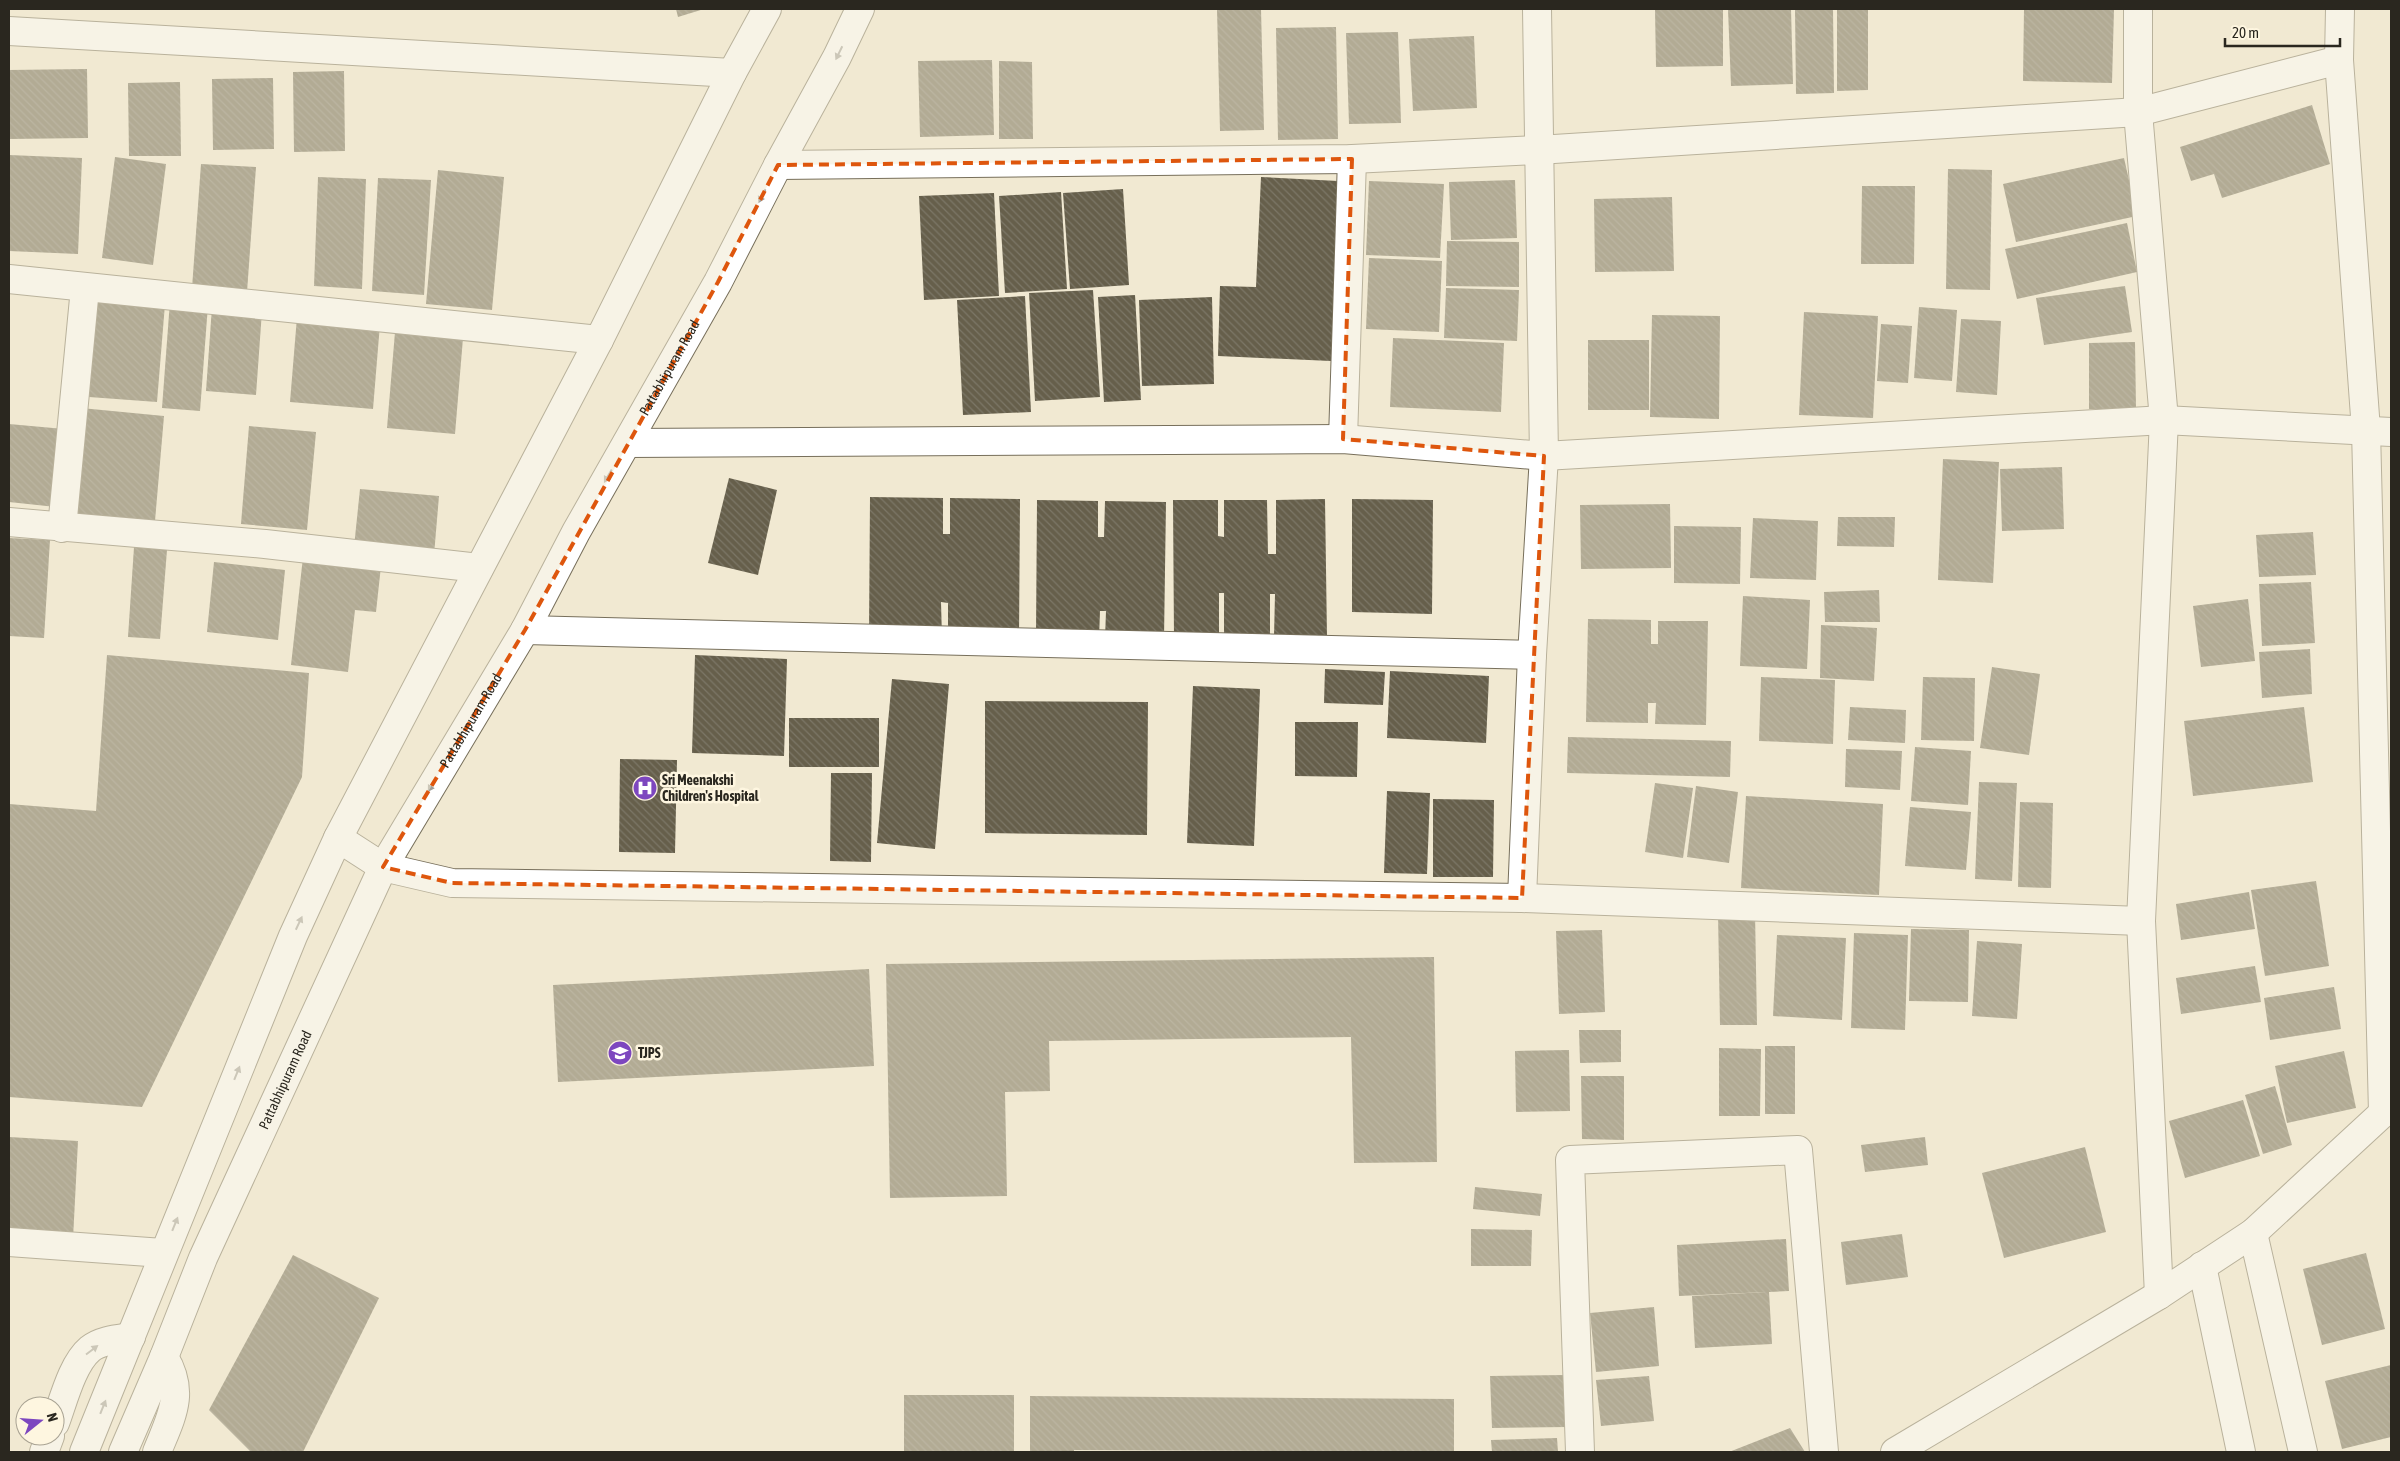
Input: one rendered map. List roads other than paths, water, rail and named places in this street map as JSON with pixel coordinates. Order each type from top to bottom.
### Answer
[{"type":"street","points":[[84,1452],[293,936],[338,838],[599,340],[732,73],[767,9]]},
{"type":"street","name":"Pattabhipuram Road","points":[[123,1452],[164,1357],[203,1258],[383,867],[525,630],[576,532],[718,282],[778,165],[837,58],[860,9]]},
{"type":"street","points":[[1522,898],[1532,655],[1544,456],[1537,9]]},
{"type":"street","points":[[2138,9],[2138,112],[2164,420],[2141,921],[2159,1295]]},
{"type":"street","points":[[1902,1451],[2159,1295],[2253,1232],[2387,1111],[2379,431],[2339,60],[2340,9]]},
{"type":"street","points":[[9,31],[732,73]]},
{"type":"street","points":[[778,165],[1352,158],[1538,150],[2138,112],[2339,60]]},
{"type":"street","points":[[1343,439],[1352,158]]},
{"type":"street","points":[[9,279],[599,340]]},
{"type":"street","points":[[62,528],[85,288]]},
{"type":"street","points":[[627,443],[1343,439],[1544,456],[2164,420],[2379,431]]},
{"type":"street","points":[[9,522],[265,544],[479,568]]},
{"type":"street","points":[[525,630],[1532,655]]},
{"type":"street","points":[[338,838],[383,867],[452,884],[1522,898],[2141,921]]},
{"type":"street","points":[[1580,1452],[1570,1160],[1798,1150],[1824,1452]]},
{"type":"street","points":[[2253,1232],[2303,1452]]},
{"type":"street","points":[[9,1242],[163,1253]]},
{"type":"street","points":[[2202,1266],[2241,1452]]},
{"type":"street","points":[[65,1398],[79,1362],[90,1348],[106,1341],[131,1337]]},
{"type":"street","points":[[157,1452],[174,1409],[177,1388],[174,1372],[164,1357]]},
{"type":"place","name":"Sri Meenakshi Children's Hospital","points":[[645,788]]},
{"type":"place","name":"TJPS","points":[[620,1053]]}]
